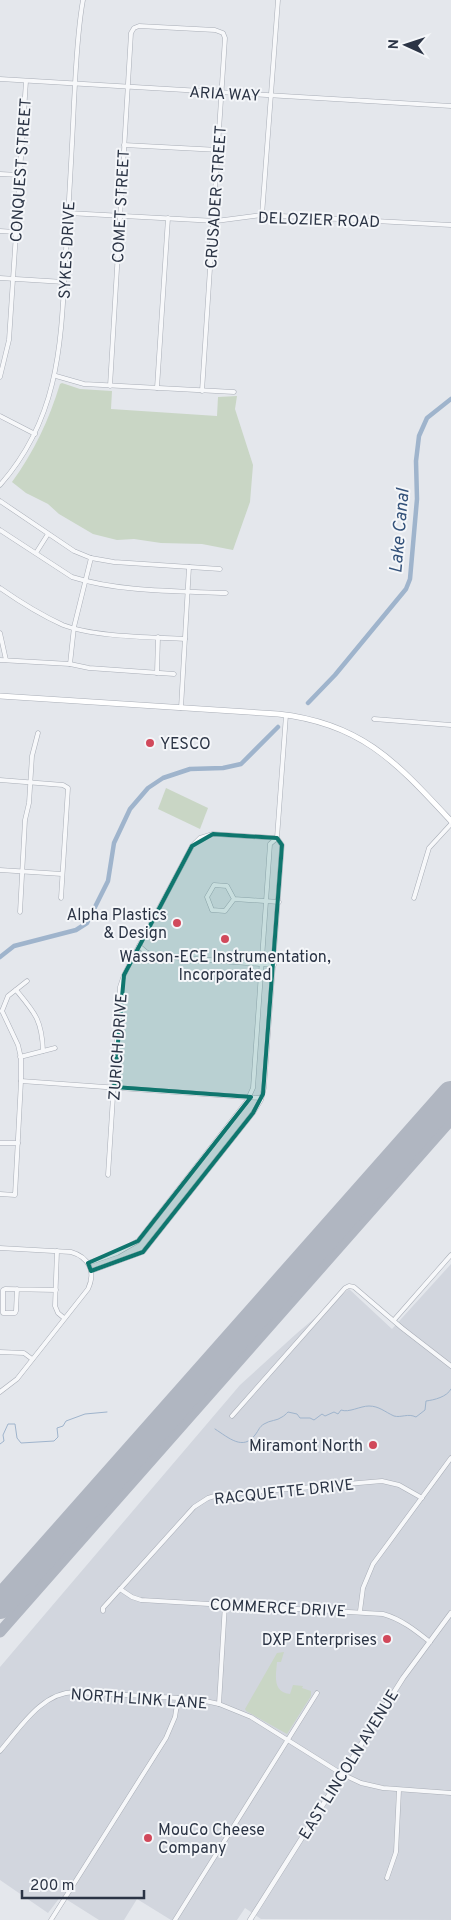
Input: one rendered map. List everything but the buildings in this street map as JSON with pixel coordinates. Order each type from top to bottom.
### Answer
[{"type":"main road","points":[[0,696],[286,715],[304,718],[340,729],[378,750],[403,770],[451,822]]},
{"type":"street","name":"SYKES DRIVE","points":[[0,484],[11,472],[35,434],[47,407],[56,376],[62,326],[76,84],[83,0]]},
{"type":"street","points":[[262,215],[278,0]]},
{"type":"street","name":"CRUSADER STREET","points":[[134,28],[144,26],[215,30],[222,33],[225,38],[202,391]]},
{"type":"street","name":"COMET STREET","points":[[110,386],[126,88],[130,40],[134,28]]},
{"type":"street","name":"ARIA WAY","points":[[0,79],[451,106]]},
{"type":"street","name":"CONQUEST STREET","points":[[0,377],[9,340],[26,81]]},
{"type":"street","points":[[124,146],[219,150]]},
{"type":"street","points":[[0,174],[19,175]]},
{"type":"street","name":"DELOZIER ROAD","points":[[68,213],[214,221],[262,215],[451,225]]},
{"type":"street","points":[[157,388],[168,218]]},
{"type":"street","points":[[0,232],[15,232]]},
{"type":"street","points":[[0,278],[64,282]]},
{"type":"street","points":[[56,376],[84,384],[234,392]]},
{"type":"street","points":[[0,416],[35,434]]},
{"type":"street","points":[[0,501],[48,534],[91,558],[114,562],[220,569]]},
{"type":"street","points":[[0,530],[72,577],[85,581],[105,585],[226,594]]},
{"type":"street","points":[[36,553],[48,534]]},
{"type":"street","points":[[70,664],[74,628],[91,558]]},
{"type":"street","points":[[181,708],[190,567]]},
{"type":"street","points":[[0,588],[40,613],[74,628],[89,631],[185,639]]},
{"type":"street","points":[[0,633],[6,660]]},
{"type":"street","points":[[157,672],[158,637]]},
{"type":"street","points":[[0,660],[70,664],[89,668],[174,674]]},
{"type":"street","points":[[90,1267],[143,1252],[253,1113],[261,1098],[264,1088],[279,902],[282,845],[277,838],[286,715]]},
{"type":"street","points":[[374,718],[451,725]]},
{"type":"street","points":[[20,912],[25,820],[29,803],[32,756],[38,734]]},
{"type":"street","points":[[0,780],[66,786],[68,791],[61,898]]},
{"type":"street","points":[[414,898],[429,848],[451,822]]},
{"type":"street","name":"ZURICH DRIVE","points":[[108,1175],[120,988],[124,975],[192,846],[200,838],[212,834],[277,838]]},
{"type":"street","points":[[90,1267],[138,1241],[249,1097],[253,1088],[270,844],[277,838]]},
{"type":"street","points":[[0,870],[62,874]]},
{"type":"street","points":[[214,885],[227,886],[234,899],[225,911],[212,910],[207,897],[214,885]]},
{"type":"street","points":[[234,899],[279,902]]},
{"type":"street","points":[[139,946],[146,952],[156,956],[274,964]]},
{"type":"street","points":[[0,1194],[15,1195],[22,1081],[18,1045],[1,1011],[8,996],[27,981]]},
{"type":"street","points":[[16,990],[38,1018],[43,1035],[43,1051]]},
{"type":"street","points":[[20,1056],[55,1048]]},
{"type":"street","points":[[22,1081],[261,1098]]},
{"type":"street","points":[[0,1143],[18,1143]]},
{"type":"street","points":[[0,1248],[57,1251],[79,1255],[90,1267],[91,1282],[88,1289],[16,1379],[0,1392]]},
{"type":"street","points":[[57,1251],[56,1310],[64,1318]]},
{"type":"street","points":[[394,1320],[451,1255]]},
{"type":"street","points":[[232,1416],[345,1288],[349,1286],[354,1287],[451,1366]]},
{"type":"street","points":[[17,1289],[15,1313],[3,1313],[3,1290],[17,1289],[56,1290]]},
{"type":"street","points":[[0,1352],[24,1353],[32,1359]]},
{"type":"street","points":[[360,1611],[363,1588],[369,1570],[451,1458]]},
{"type":"street","name":"RACQUETTE DRIVE","points":[[103,1611],[103,1608],[186,1514],[198,1503],[208,1498],[218,1495],[382,1482],[399,1485],[422,1498]]},
{"type":"street","name":"COMMERCE DRIVE","points":[[120,1589],[132,1597],[141,1600],[360,1611],[393,1617],[430,1642]]},
{"type":"street","points":[[219,1704],[225,1604]]},
{"type":"street","name":"EAST LINCOLN AVENUE","points":[[250,1920],[403,1678],[451,1612]]},
{"type":"street","name":"NORTH LINK LANE","points":[[0,1751],[44,1702],[61,1693],[75,1692],[196,1699],[219,1704],[251,1718],[342,1774],[372,1786],[399,1790],[451,1793]]},
{"type":"street","points":[[175,1920],[317,1693]]},
{"type":"street","points":[[51,1920],[166,1738],[175,1717],[178,1698]]},
{"type":"street","points":[[388,1878],[396,1852],[399,1790]]},
{"type":"highlighted area","points":[[213,834],[277,838],[282,845],[263,1094],[253,1113],[143,1252],[91,1271],[88,1263],[138,1241],[251,1097],[114,1087],[124,975],[192,846]]},
{"type":"shaded area","points":[[451,1264],[451,1920],[261,1919],[245,1908],[237,1920],[171,1920],[137,1899],[124,1920],[99,1920],[61,1896],[48,1913],[0,1880],[0,1667],[240,1385],[296,1334],[349,1289],[392,1329]]},
{"type":"green space","points":[[62,383],[80,389],[112,391],[111,409],[217,416],[218,397],[237,396],[235,409],[253,465],[250,502],[233,550],[202,544],[161,543],[134,539],[117,540],[93,534],[59,514],[48,504],[26,493],[12,482],[40,435]]},
{"type":"green space","points":[[166,788],[208,808],[200,829],[158,809]]},
{"type":"green space","points":[[284,1652],[281,1662],[277,1662],[276,1682],[280,1690],[290,1694],[293,1685],[303,1686],[302,1688],[311,1691],[311,1696],[287,1734],[245,1709],[277,1653]]},
{"type":"waterway","name":"Lake Canal","points":[[308,703],[335,675],[406,589],[410,579],[417,499],[416,461],[419,436],[427,418],[451,399]]},
{"type":"waterway","name":"Lake Canal","points":[[0,957],[14,946],[76,930],[87,923],[108,881],[114,843],[130,809],[148,788],[163,778],[190,769],[223,768],[241,764],[278,727]]},
{"type":"waterway","points":[[215,1429],[241,1443],[250,1440],[264,1424],[280,1418],[288,1412],[297,1414],[300,1418],[314,1420],[322,1414],[325,1416],[334,1412],[338,1414],[341,1410],[347,1411],[373,1406],[394,1416],[410,1415],[416,1417],[425,1410],[426,1401],[443,1396],[451,1389]]},
{"type":"waterway","points":[[0,1444],[4,1441],[3,1435],[8,1424],[15,1424],[17,1438],[21,1443],[54,1441],[58,1437],[57,1428],[63,1426],[66,1421],[85,1414],[107,1412]]},
{"type":"taxiway","points":[[0,1632],[451,1120]]},
{"type":"runway","points":[[0,1605],[451,1095]]},
{"type":"place","name":"YESCO","points":[[150,743]]},
{"type":"place","name":"Alpha Plastics & Design","points":[[177,923]]},
{"type":"place","name":"Wasson-ECE Instrumentation, Incorporated","points":[[225,939]]},
{"type":"place","name":"Miramont North","points":[[373,1445]]},
{"type":"place","name":"DXP Enterprises","points":[[387,1639]]},
{"type":"place","name":"MouCo Cheese Company","points":[[148,1838]]}]
